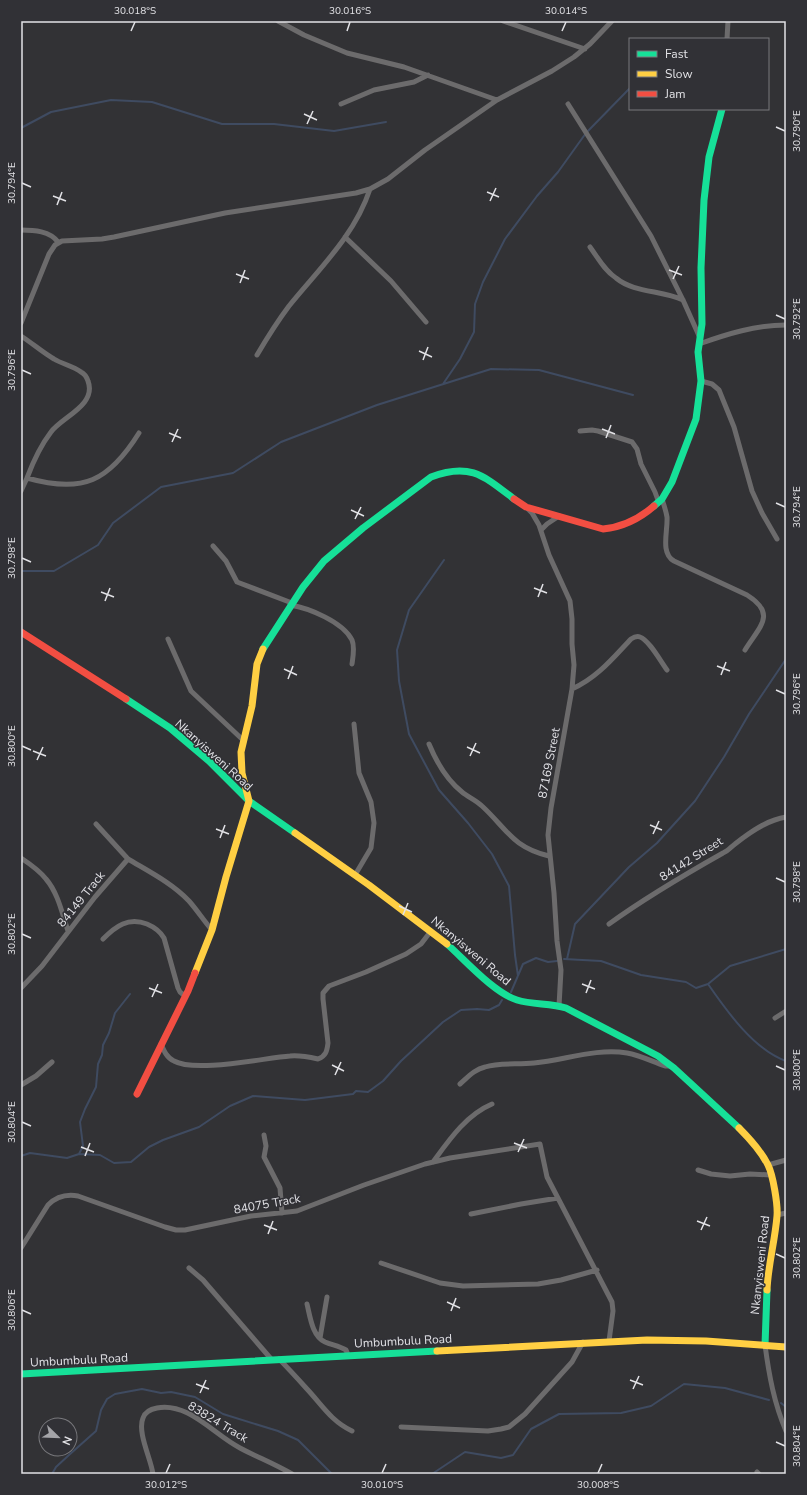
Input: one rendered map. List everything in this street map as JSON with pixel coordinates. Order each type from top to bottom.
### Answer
[{"type":"street","points":[[278,21],[304,36],[347,53],[386,62],[428,75],[497,100]]},
{"type":"street","points":[[503,21],[585,49]]},
{"type":"street","points":[[21,323],[49,254],[58,242],[66,240],[102,239],[120,236],[225,214],[356,193],[370,189],[388,179],[425,150],[497,100],[552,71],[585,49],[612,21]]},
{"type":"street","points":[[727,38],[728,21]]},
{"type":"street","points":[[341,104],[374,90],[414,82],[428,75]]},
{"type":"street","points":[[568,104],[651,236],[683,300],[700,341]]},
{"type":"street","points":[[137,1094],[185,996],[212,930],[249,801],[244,785],[241,752],[251,711],[256,673],[260,656],[268,639],[291,604],[324,561],[363,528],[402,500],[426,480],[436,475],[453,471],[469,471],[476,473],[489,480],[526,507],[602,529],[614,528],[635,520],[661,501],[676,472],[696,419],[701,381],[698,352],[702,324],[701,268],[705,184],[708,157],[722,110]]},
{"type":"street","points":[[257,355],[278,320],[345,237],[362,210],[370,189]]},
{"type":"street","points":[[21,230],[47,234],[58,242]]},
{"type":"street","points":[[345,237],[391,281],[426,322]]},
{"type":"street","points":[[590,247],[610,273],[625,284],[640,289],[674,295],[683,300]]},
{"type":"street","points":[[700,341],[741,331],[786,325]]},
{"type":"street","points":[[21,336],[53,359],[81,372],[87,378],[90,385],[89,394],[85,401],[80,407],[55,427],[50,434],[31,468],[21,491]]},
{"type":"street","points":[[701,381],[712,384],[719,390],[734,427],[752,491],[762,513],[777,539]]},
{"type":"street","points":[[580,431],[598,431],[632,442],[637,449],[641,464],[661,501],[667,519],[666,553],[669,557],[674,561],[747,595],[757,602],[762,608],[764,614],[763,622],[745,650]]},
{"type":"street","points":[[27,478],[61,485],[78,484],[92,480],[103,475],[112,468],[129,449],[139,432]]},
{"type":"street","name":"87169 Street","points":[[526,507],[532,513],[541,530],[549,555],[568,595],[571,607],[574,666],[572,689],[550,808],[548,835],[557,941],[561,966],[559,1006]]},
{"type":"street","points":[[541,530],[559,516]]},
{"type":"street","points":[[213,546],[226,561],[237,582],[291,604],[308,609],[339,626],[352,640],[352,664]]},
{"type":"street","name":"Nkanyisweni Road","points":[[21,632],[118,693],[170,728],[209,761],[249,801],[355,875],[430,930],[503,994],[527,1003],[559,1006],[576,1013],[644,1048],[671,1066],[732,1121],[760,1152],[768,1165],[771,1175],[777,1215],[768,1274],[765,1345],[768,1370],[775,1404],[786,1431]]},
{"type":"street","points":[[572,689],[591,679],[601,671],[631,639],[636,637],[646,641],[667,670]]},
{"type":"street","points":[[168,639],[191,691],[243,740]]},
{"type":"street","points":[[354,724],[359,773],[371,802],[374,823],[371,848],[355,875]]},
{"type":"street","points":[[429,744],[439,764],[462,792],[482,806],[518,843],[530,850],[549,856]]},
{"type":"street","name":"84142 Street","points":[[609,924],[645,899],[726,852],[743,837],[757,828],[774,820],[786,817]]},
{"type":"street","points":[[96,824],[128,858],[160,879],[189,901],[212,930]]},
{"type":"street","points":[[21,858],[46,879],[60,903],[68,931]]},
{"type":"street","name":"84149 Track","points":[[22,984],[42,966],[68,931],[128,858]]},
{"type":"street","points":[[103,939],[118,926],[134,921],[156,929],[164,938],[178,988],[185,996]]},
{"type":"street","points":[[161,1044],[169,1058],[174,1062],[196,1066],[250,1062],[291,1056],[322,1057],[327,1050],[328,1043],[323,999],[326,989],[329,986],[366,972],[406,954],[421,944],[430,930]]},
{"type":"street","points":[[775,1018],[786,1011]]},
{"type":"street","points":[[460,1084],[474,1072],[486,1066],[544,1062],[575,1055],[611,1052],[628,1053],[665,1066],[671,1066]]},
{"type":"street","points":[[21,1085],[36,1076],[52,1062]]},
{"type":"street","points":[[433,1162],[451,1138],[468,1120],[492,1104]]},
{"type":"street","points":[[264,1135],[266,1146],[264,1157],[280,1188],[282,1214]]},
{"type":"street","name":"84075 Track","points":[[21,1248],[48,1204],[63,1196],[78,1196],[176,1230],[251,1216],[282,1214],[304,1209],[433,1162],[540,1144],[544,1170],[558,1198]]},
{"type":"street","points":[[768,1165],[786,1160]]},
{"type":"street","points":[[698,1170],[711,1174],[730,1176],[750,1174],[771,1175]]},
{"type":"street","points":[[471,1214],[558,1198],[612,1302],[613,1310],[609,1341]]},
{"type":"street","points":[[777,1215],[786,1213]]},
{"type":"street","points":[[381,1263],[440,1284],[450,1286],[538,1284],[561,1280],[596,1270]]},
{"type":"street","points":[[189,1268],[203,1280],[275,1360],[308,1389],[328,1414],[340,1425],[352,1431]]},
{"type":"street","points":[[320,1338],[327,1297]]},
{"type":"street","points":[[307,1304],[313,1326],[320,1338],[326,1343],[346,1350],[348,1356]]},
{"type":"street","name":"Umbumbulu Road","points":[[21,1374],[609,1341],[664,1339],[714,1340],[786,1346]]},
{"type":"street","points":[[401,1427],[488,1431],[509,1427],[525,1414],[572,1362],[582,1342]]},
{"type":"street","name":"83824 Track","points":[[153,1474],[145,1443],[142,1420],[144,1415],[149,1410],[160,1407],[173,1408],[191,1415],[240,1448],[292,1474]]},
{"type":"waterway","points":[[443,384],[460,359],[474,332],[475,304],[483,282],[505,239],[537,196],[558,172],[586,133],[629,89]]},
{"type":"waterway","points":[[21,128],[51,112],[111,100],[152,102],[222,124],[274,124],[334,131],[386,122]]},
{"type":"waterway","points":[[21,571],[54,571],[98,545],[113,523],[161,487],[233,473],[281,442],[377,405],[491,369],[539,370],[633,395]]},
{"type":"waterway","points":[[444,560],[409,610],[397,650],[399,681],[409,734],[439,790],[468,823],[492,854],[509,886],[518,976]]},
{"type":"waterway","points":[[567,959],[575,924],[629,867],[657,843],[695,801],[724,757],[749,714],[786,659]]},
{"type":"waterway","points":[[708,984],[730,966],[786,949]]},
{"type":"waterway","points":[[511,992],[523,964],[536,958],[548,962],[557,961]]},
{"type":"waterway","points":[[564,959],[601,961],[641,975],[686,982],[696,988],[708,984],[732,1017],[752,1039],[774,1056],[786,1061]]},
{"type":"waterway","points":[[79,1154],[83,1146],[80,1122],[96,1087],[98,1064],[102,1055],[103,1045],[109,1033],[115,1013],[130,994]]},
{"type":"waterway","points":[[21,1156],[30,1153],[67,1158],[79,1154],[100,1155],[114,1163],[131,1162],[149,1147],[163,1140],[199,1127],[230,1106],[253,1096],[305,1100],[353,1094],[356,1091],[368,1092],[383,1081],[401,1061],[443,1022],[461,1010],[489,1010],[499,1005],[502,1000]]},
{"type":"waterway","points":[[432,1474],[465,1452],[501,1458],[513,1455],[531,1429],[559,1414],[621,1413],[651,1406],[684,1384],[725,1388],[769,1400]]},
{"type":"waterway","points":[[52,1474],[56,1467],[96,1431],[101,1410],[107,1399],[115,1394],[142,1389],[161,1393],[171,1392],[195,1397],[223,1414],[278,1431],[298,1440],[332,1474]]},
{"type":"waterway","points":[[781,1403],[786,1407]]},
{"type":"traffic: fast","points":[[654,506],[662,499],[672,482],[696,419],[701,381],[698,352],[702,324],[701,268],[704,200],[709,157],[722,110]]},
{"type":"traffic: fast","points":[[263,649],[303,587],[324,561],[363,528],[431,477],[456,471],[466,471],[485,478],[514,499]]},
{"type":"traffic: fast","points":[[126,699],[170,728],[209,761],[249,801],[295,833]]},
{"type":"traffic: fast","points":[[447,944],[489,983],[508,996],[523,1002],[554,1005],[566,1008],[658,1056],[674,1068],[739,1128]]},
{"type":"traffic: fast","points":[[765,1345],[767,1290]]},
{"type":"traffic: fast","points":[[21,1374],[437,1351]]},
{"type":"traffic: slow","points":[[195,973],[212,930],[249,801],[242,773],[241,752],[252,706],[257,664],[263,649]]},
{"type":"traffic: slow","points":[[295,833],[369,885],[447,944]]},
{"type":"traffic: slow","points":[[739,1128],[755,1146],[768,1165],[775,1190],[777,1216],[767,1290]]},
{"type":"traffic: slow","points":[[437,1351],[647,1340],[706,1341],[786,1347]]},
{"type":"traffic: jam","points":[[514,499],[526,507],[603,529],[630,522],[643,515],[654,506]]},
{"type":"traffic: jam","points":[[21,632],[126,699]]},
{"type":"traffic: jam","points":[[137,1094],[188,991],[195,973]]}]
